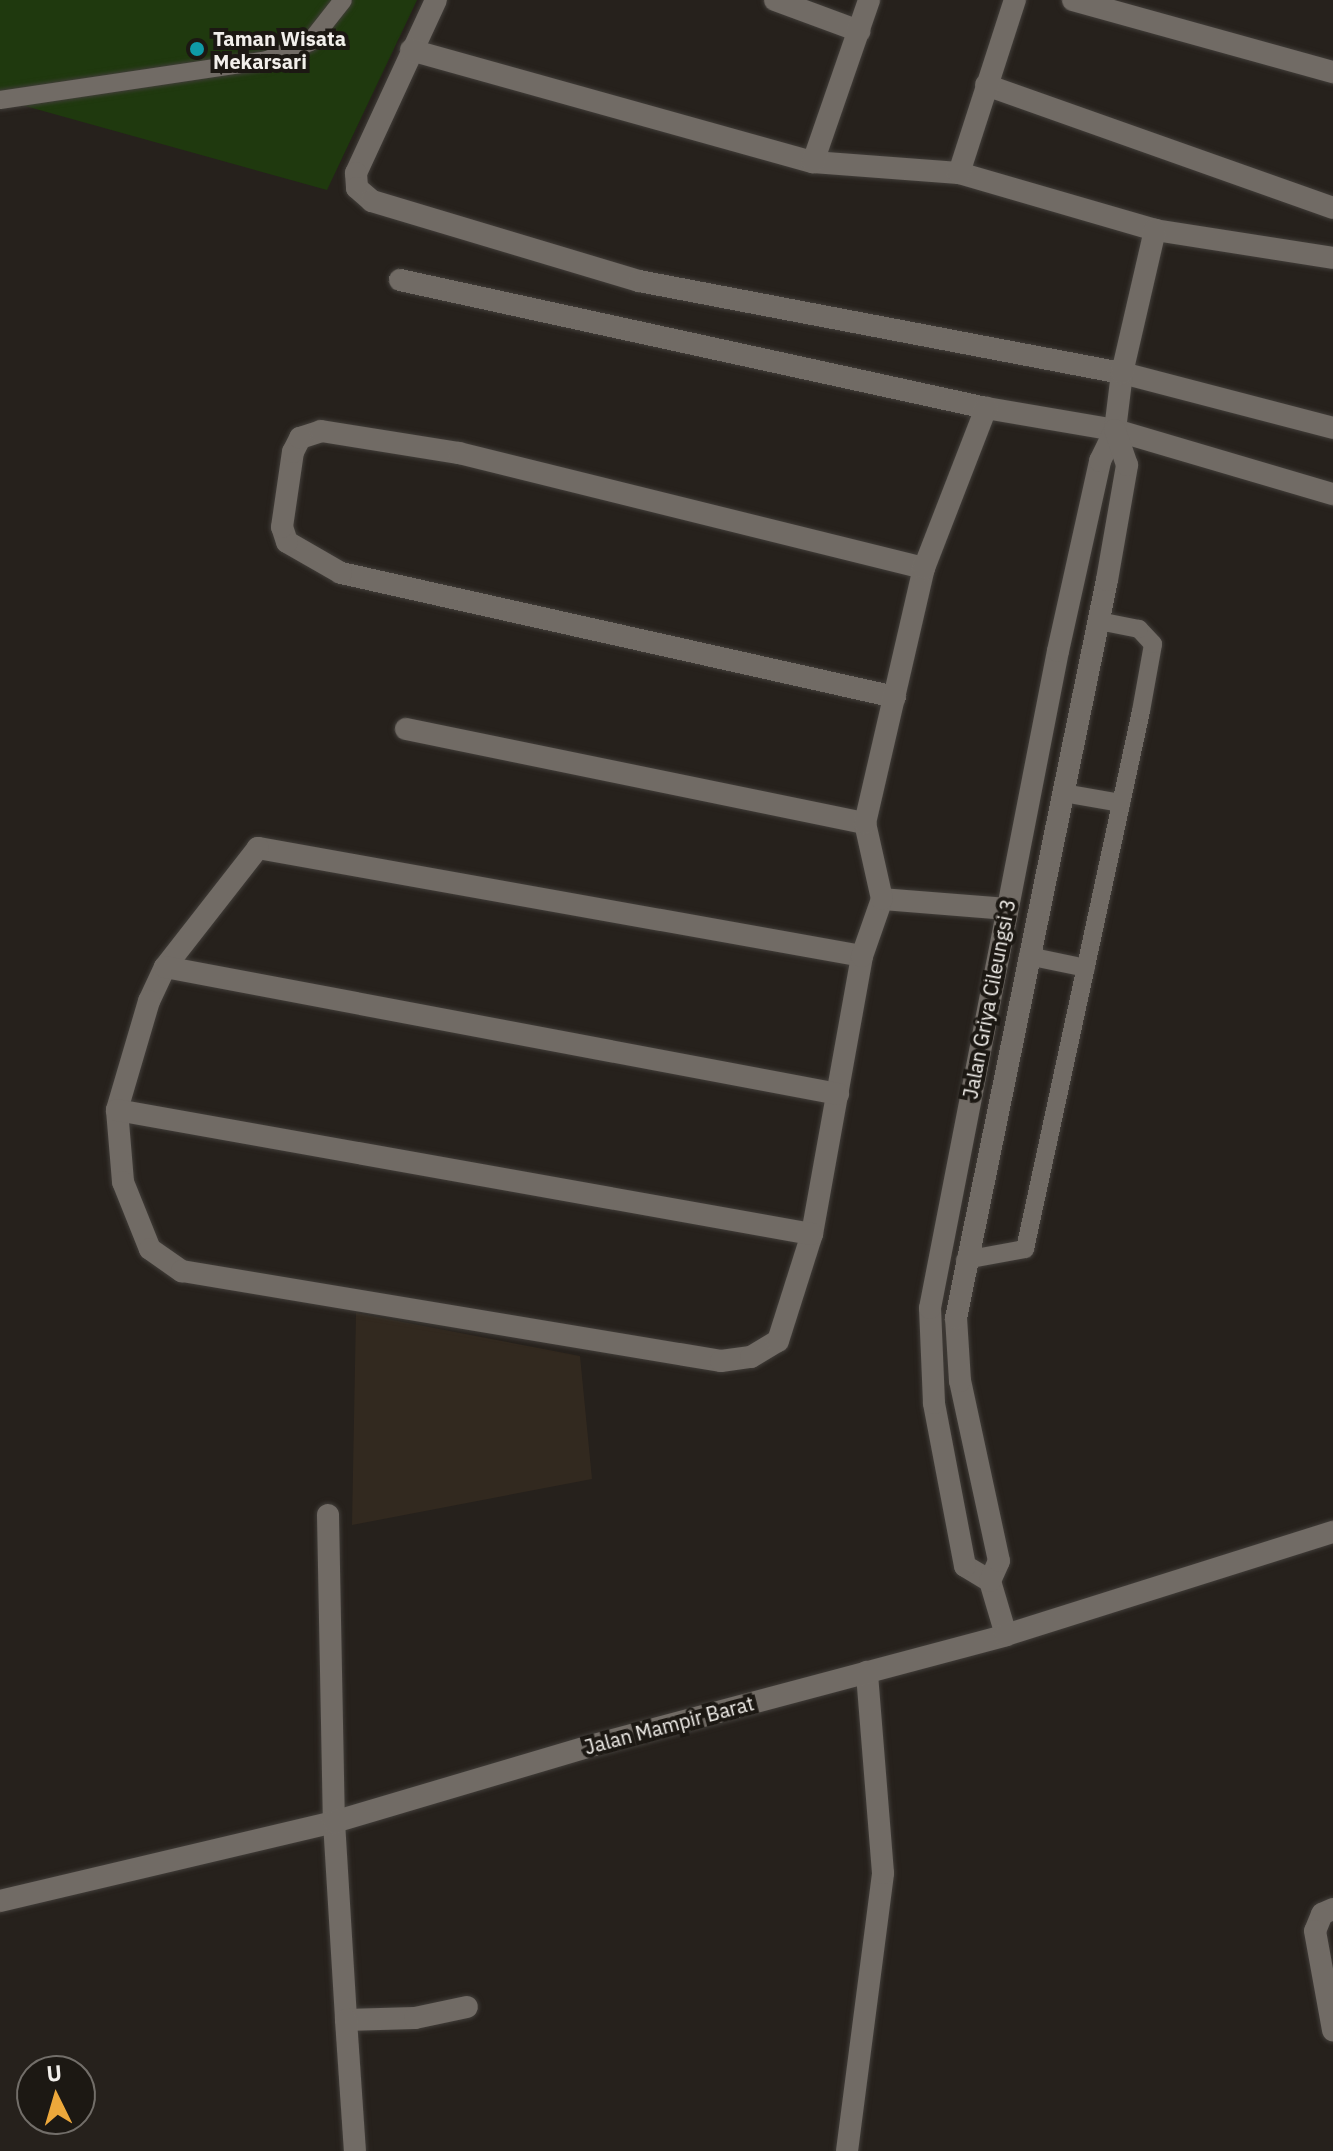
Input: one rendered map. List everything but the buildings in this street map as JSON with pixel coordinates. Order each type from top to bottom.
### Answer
[{"type":"street","points":[[436,0],[356,173],[357,188],[372,201],[639,281],[1122,379],[1333,428]]},
{"type":"street","points":[[775,0],[859,31]]},
{"type":"street","points":[[813,162],[869,0]]},
{"type":"street","points":[[959,173],[1015,0]]},
{"type":"street","points":[[1073,0],[1333,72]]},
{"type":"street","points":[[411,50],[813,162],[959,173],[1155,230],[1333,258]]},
{"type":"street","points":[[986,85],[1333,208]]},
{"type":"street","name":"Jalan Griya Cileungsi 3","points":[[990,1581],[965,1566],[934,1403],[930,1308],[1006,909],[1100,461],[1116,420],[1155,230]]},
{"type":"street","points":[[400,280],[986,408],[1116,420],[1333,494]]},
{"type":"street","points":[[862,956],[258,848],[165,967],[117,1110],[123,1182],[138,1227],[150,1249],[182,1271],[721,1361],[751,1357],[778,1341],[812,1234],[862,956],[882,899],[865,823],[924,568],[986,408]]},
{"type":"street","points":[[1006,1635],[990,1581],[999,1561],[960,1381],[956,1318],[965,1260],[1099,621],[1127,465],[1116,420]]},
{"type":"street","points":[[895,697],[341,573],[287,542],[282,527],[293,452],[300,438],[321,431],[459,453],[924,568]]},
{"type":"street","points":[[406,729],[865,823]]},
{"type":"street","points":[[882,899],[1006,909]]},
{"type":"street","points":[[999,949],[1028,956]]},
{"type":"street","points":[[165,967],[838,1094]]},
{"type":"street","points":[[117,1110],[812,1234]]},
{"type":"street","points":[[940,1256],[965,1260]]},
{"type":"street","points":[[328,1515],[334,1822],[355,2151]]},
{"type":"street","name":"Jalan Mampir Barat","points":[[0,1901],[334,1822],[1006,1635],[1333,1532]]},
{"type":"street","points":[[847,2151],[883,1873],[867,1672]]},
{"type":"street","points":[[1333,1909],[1322,1914],[1315,1931],[1333,2030]]},
{"type":"street","points":[[346,2020],[415,2018],[467,2007]]},
{"type":"lane","points":[[0,100],[267,60],[310,42],[343,0]]},
{"type":"lane","points":[[965,1260],[1025,1249],[1121,803],[1153,644],[1139,629],[1099,621]]},
{"type":"lane","points":[[1063,793],[1121,803]]},
{"type":"lane","points":[[1028,956],[1086,968]]},
{"type":"shaded area","points":[[356,1313],[580,1356],[592,1479],[352,1525]]},
{"type":"green space","name":"Taman Wisata Mekarsari","points":[[0,0],[417,0],[327,190],[0,99]]},
{"type":"place","name":"Taman Wisata Mekarsari","points":[[197,49]]}]
